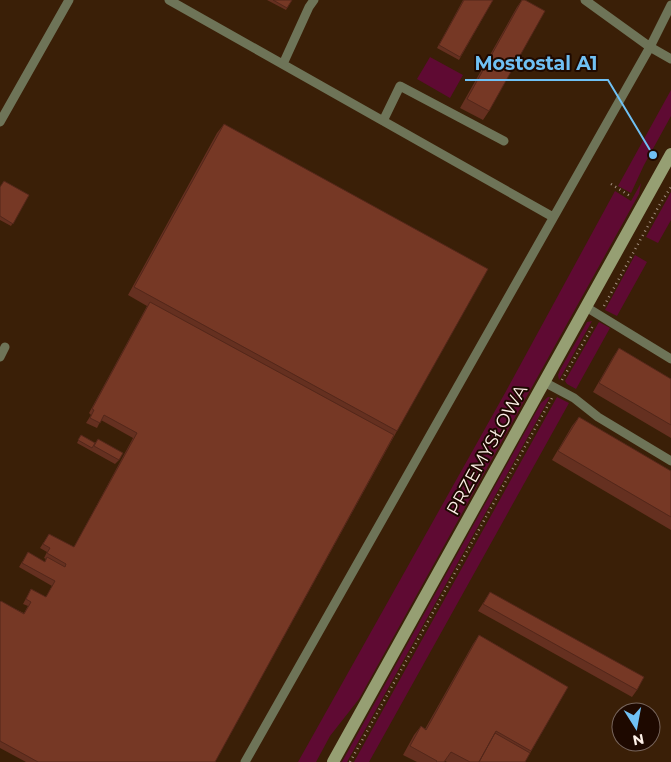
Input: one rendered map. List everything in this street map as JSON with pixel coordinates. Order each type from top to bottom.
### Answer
[{"type":"street","name":"PRZEMYSŁOWA","points":[[333,762],[671,154]]},
{"type":"lane","points":[[0,122],[69,0]]},
{"type":"lane","points":[[170,0],[553,217]]},
{"type":"lane","points":[[283,64],[314,0]]},
{"type":"lane","points":[[585,0],[650,47],[671,59]]},
{"type":"lane","points":[[245,762],[650,47],[671,5]]},
{"type":"lane","points":[[383,121],[400,86],[504,141]]},
{"type":"lane","points":[[586,307],[671,359]]},
{"type":"lane","points":[[0,357],[5,346]]},
{"type":"lane","points":[[544,382],[574,398],[598,417],[671,461]]},
{"type":"path","points":[[611,184],[630,196]]},
{"type":"path","points":[[350,762],[671,187]]},
{"type":"shaded area","points":[[430,57],[463,75],[450,98],[417,79]]},
{"type":"shaded area","points":[[671,90],[671,116],[631,193],[618,186]]},
{"type":"shaded area","points":[[641,183],[639,194],[359,699],[330,736],[316,762],[298,762],[505,393],[615,191],[631,201]]},
{"type":"shaded area","points":[[671,192],[671,220],[658,243],[646,237]]},
{"type":"shaded area","points":[[635,255],[647,262],[617,316],[605,310]]},
{"type":"shaded area","points":[[592,321],[559,380],[560,370],[587,322]]},
{"type":"shaded area","points":[[599,322],[610,328],[576,389],[565,381]]},
{"type":"shaded area","points":[[550,397],[347,762],[342,762],[541,403]]},
{"type":"shaded area","points":[[557,397],[569,403],[369,762],[354,762]]},
{"type":"building","points":[[273,0],[292,0],[287,8]]},
{"type":"building","points":[[464,0],[493,0],[460,57],[439,45]]},
{"type":"building","points":[[522,0],[545,11],[489,111],[467,99]]},
{"type":"building","points":[[224,124],[488,269],[397,431],[134,287]]},
{"type":"building","points":[[4,181],[29,195],[13,224],[0,216],[0,187]]},
{"type":"building","points":[[150,302],[394,435],[215,762],[38,762],[0,741],[0,602],[24,614],[31,602],[26,599],[31,589],[46,597],[55,581],[22,563],[28,552],[45,562],[47,557],[65,567],[66,564],[47,553],[50,548],[43,544],[49,534],[74,547],[137,433],[104,415],[100,423],[90,418],[94,410],[92,409]]},
{"type":"building","points":[[619,348],[671,379],[671,425],[599,383]]},
{"type":"building","points":[[579,417],[671,471],[671,517],[558,451]]},
{"type":"building","points":[[81,435],[95,443],[92,448],[78,440]]},
{"type":"building","points":[[98,439],[123,453],[119,460],[94,446]]},
{"type":"building","points":[[490,592],[644,677],[637,690],[483,604]]},
{"type":"building","points":[[479,635],[568,687],[531,751],[496,731],[479,762],[470,762],[451,752],[444,762],[436,762],[410,746],[421,726],[426,730]]},
{"type":"building","points":[[495,733],[530,753],[525,762],[479,762]]},
{"type":"place","name":"Mostostal A1","points":[[653,155]]}]
